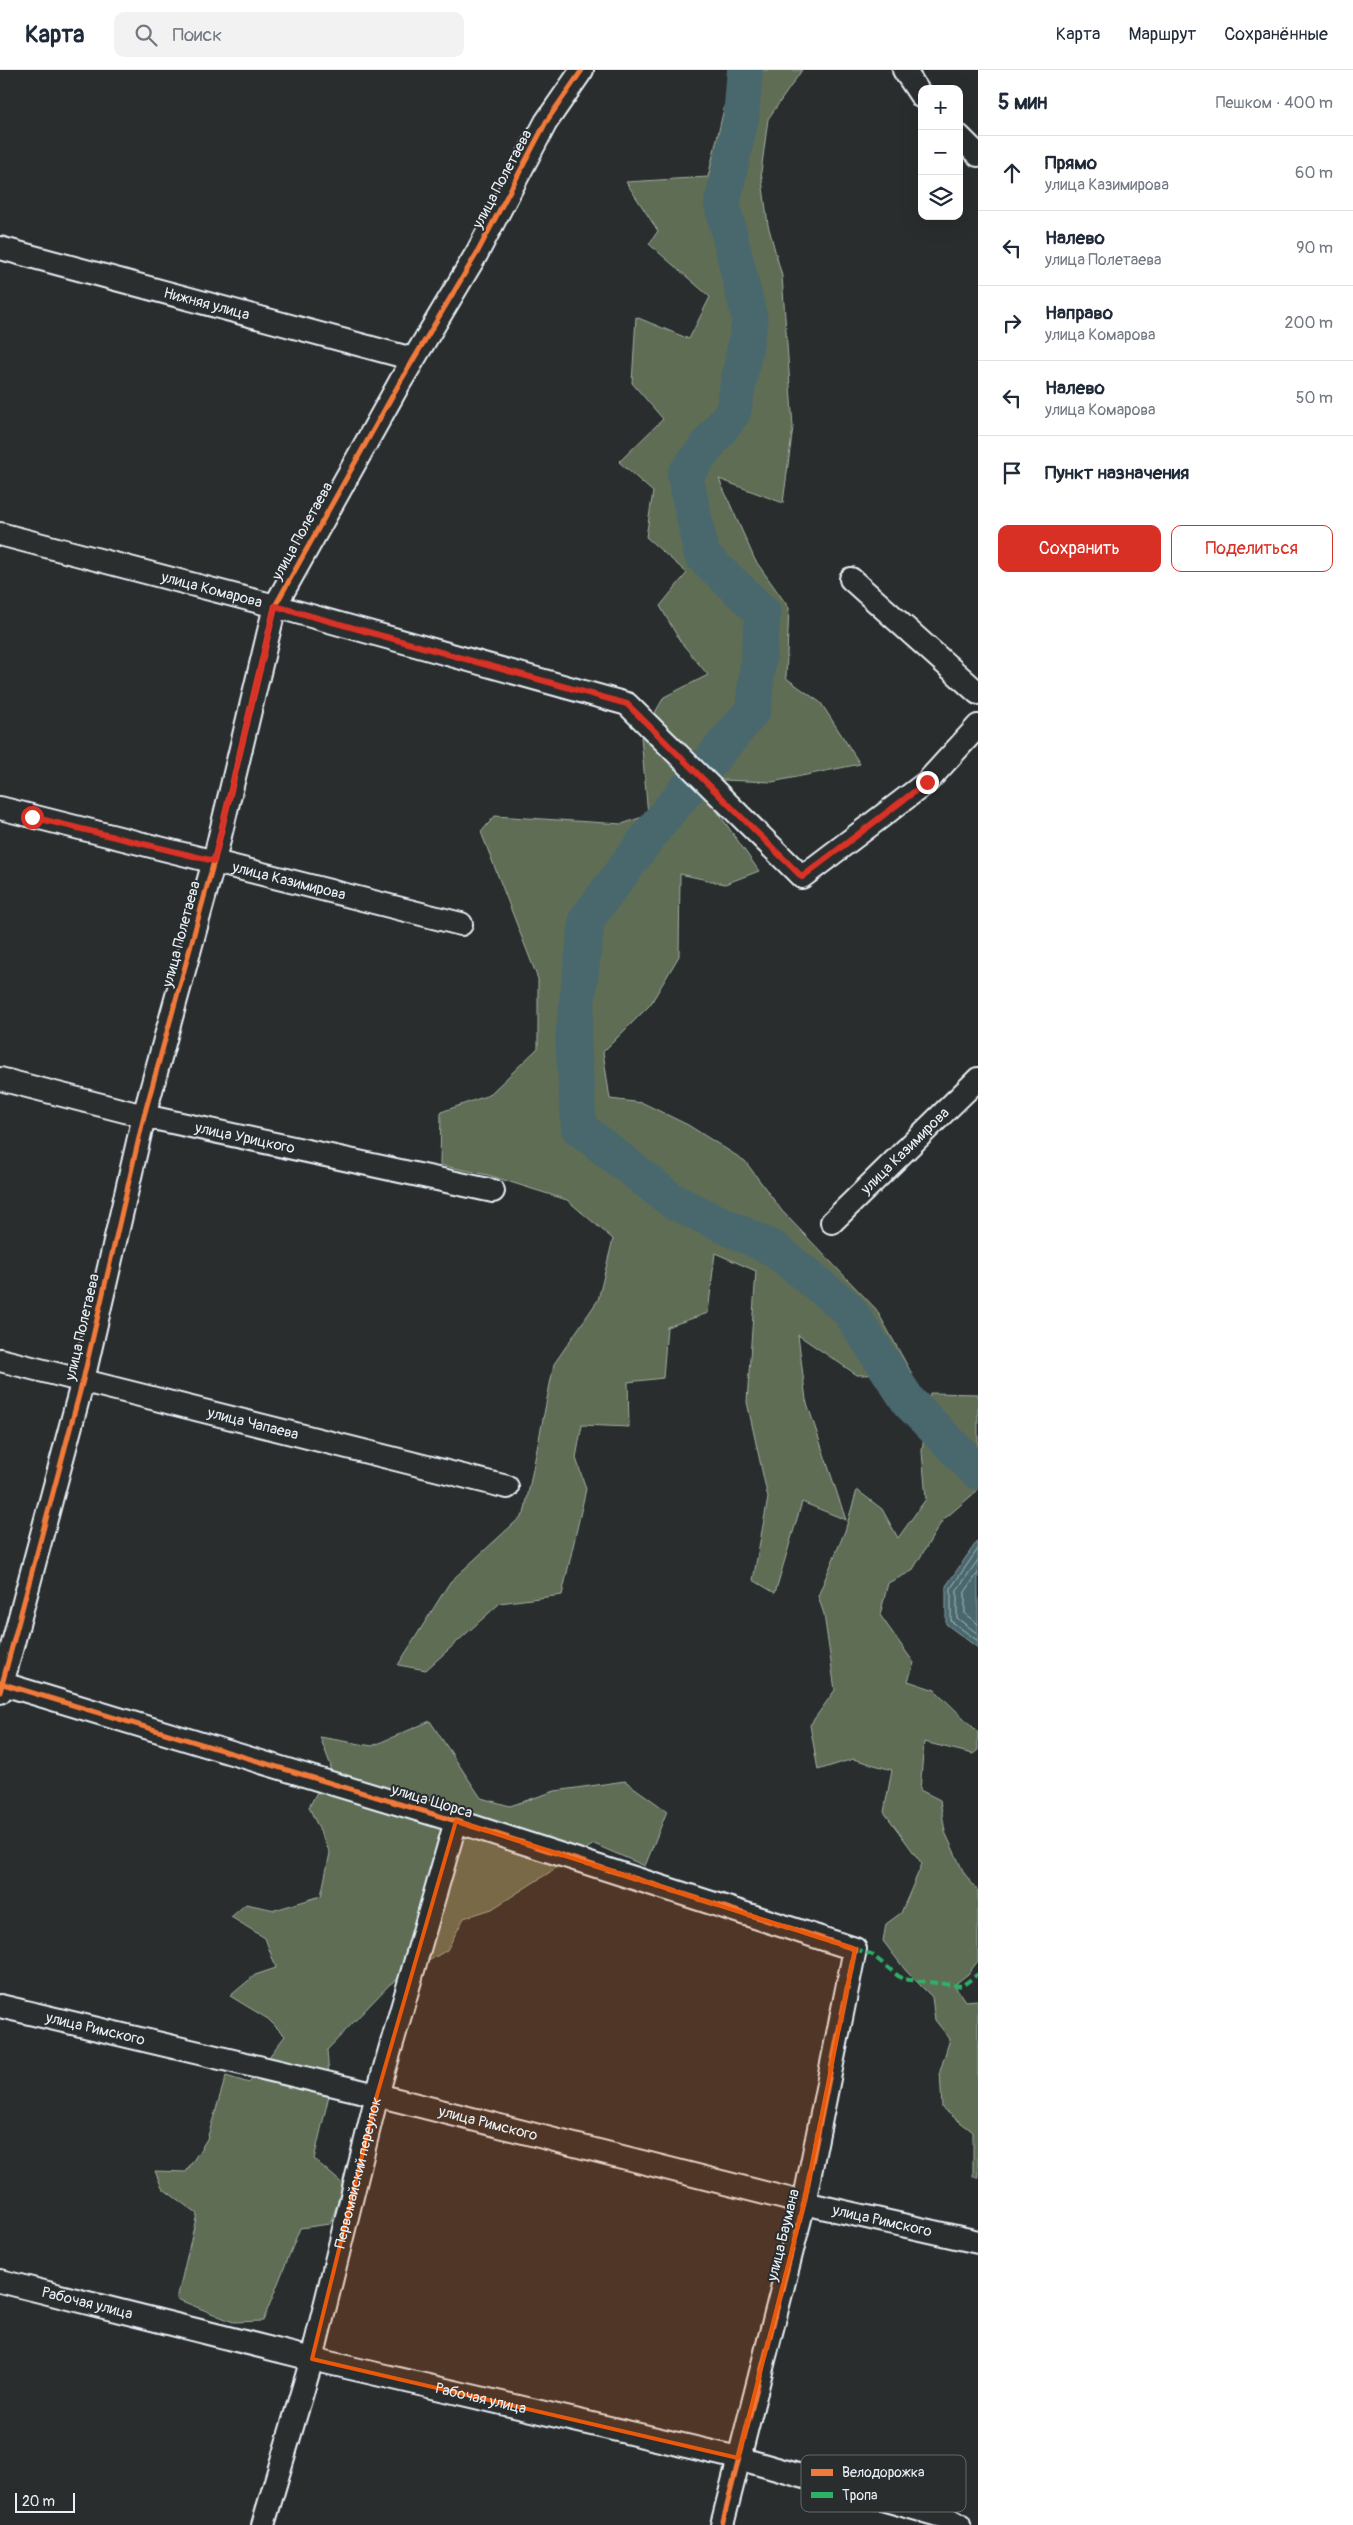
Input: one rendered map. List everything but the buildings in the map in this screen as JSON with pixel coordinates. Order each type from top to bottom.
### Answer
[{"type":"street","name":"улица Полетаева","points":[[1,1686],[83,1380],[144,1116],[214,861],[275,606],[413,360],[478,253],[546,122],[582,70]]},
{"type":"street","points":[[904,70],[918,91]]},
{"type":"street","points":[[963,140],[978,155]]},
{"type":"street","name":"Нижняя улица","points":[[0,248],[413,360]]},
{"type":"street","name":"улица Комарова","points":[[0,534],[275,606],[627,704],[802,877],[927,782],[978,726]]},
{"type":"street","points":[[851,579],[978,693]]},
{"type":"street","name":"улица Казимирова","points":[[0,808],[461,924]]},
{"type":"street","name":"улица Урицкого","points":[[0,1079],[144,1116],[493,1192]]},
{"type":"street","name":"улица Казимирова","points":[[832,1222],[978,1079]]},
{"type":"street","name":"улица Чапаева","points":[[0,1360],[507,1487]]},
{"type":"street","name":"улица Щорса","points":[[1,1686],[456,1821],[855,1949]]},
{"type":"street","name":"Первомайский переулок","points":[[263,2525],[312,2358],[377,2095],[456,1821]]},
{"type":"street","name":"улица Баумана","points":[[722,2525],[804,2204],[855,1949]]},
{"type":"street","name":"улица Римского","points":[[0,2006],[377,2095],[804,2204],[978,2242]]},
{"type":"street","name":"Рабочая улица","points":[[0,2281],[312,2358],[738,2458],[801,2476]]},
{"type":"street","name":"Рабочая улица","points":[[927,2512],[945,2517],[959,2525]]},
{"type":"highlighted area","points":[[456,1821],[855,1949],[804,2203],[738,2458],[312,2359],[377,2095]]},
{"type":"green space","points":[[733,70],[802,70],[768,119],[761,172],[768,225],[782,276],[793,427],[783,503],[719,479],[755,560],[789,608],[786,678],[821,703],[860,764],[772,782],[723,780],[717,811],[759,871],[725,884],[680,874],[679,956],[650,1005],[603,1052],[610,1099],[643,1103],[688,1125],[745,1161],[782,1211],[876,1309],[912,1374],[857,1375],[798,1335],[806,1400],[846,1520],[802,1502],[775,1593],[753,1580],[768,1498],[747,1402],[756,1271],[715,1253],[708,1313],[667,1327],[663,1378],[628,1382],[629,1427],[582,1425],[576,1458],[586,1489],[562,1595],[500,1603],[426,1670],[398,1665],[450,1582],[524,1514],[554,1364],[598,1300],[613,1239],[567,1200],[488,1175],[440,1165],[441,1112],[489,1095],[538,1048],[538,979],[481,832],[495,816],[622,824],[648,815],[641,737],[664,697],[708,675],[680,641],[660,606],[687,573],[646,537],[653,492],[619,462],[663,419],[632,383],[636,317],[689,339],[710,297],[649,244],[658,231],[626,182],[708,177]]},
{"type":"green space","points":[[930,1393],[978,1394],[978,1490],[942,1521],[912,1571],[888,1583],[880,1615],[914,1663],[908,1681],[935,1690],[978,1732],[978,1750],[973,1754],[924,1742],[920,1790],[940,1800],[945,1832],[964,1873],[978,1891],[978,1961],[968,1974],[954,1985],[965,2001],[978,2000],[978,2177],[973,2177],[973,2132],[942,2108],[940,2071],[950,2039],[935,2020],[932,1997],[906,1971],[883,1941],[886,1924],[901,1913],[922,1864],[884,1812],[892,1770],[853,1759],[818,1770],[810,1725],[835,1690],[824,1614],[818,1596],[845,1531],[857,1490],[882,1509],[898,1538],[926,1499],[922,1451]]},
{"type":"green space","points":[[430,1721],[481,1798],[510,1806],[555,1791],[625,1781],[667,1811],[645,1866],[594,1844],[492,1909],[464,1918],[447,1950],[390,1984],[327,2050],[330,2091],[314,2159],[344,2185],[330,2224],[300,2228],[263,2321],[233,2322],[177,2299],[197,2214],[162,2188],[155,2171],[186,2172],[207,2139],[226,2076],[249,2083],[285,2036],[268,2019],[230,1996],[255,1975],[276,1968],[265,1938],[231,1917],[246,1904],[275,1910],[321,1896],[330,1853],[309,1807],[331,1766],[320,1737],[372,1746]]},
{"type":"water","points":[[978,1540],[978,1648],[946,1624],[946,1586]]},
{"type":"waterway","points":[[745,70],[741,118],[722,204],[750,320],[733,412],[685,475],[702,555],[763,613],[753,710],[657,825],[587,919],[573,1038],[579,1128],[674,1202],[774,1249],[848,1309],[909,1402],[978,1472]]},
{"type":"marked path","points":[[855,1949],[871,1954],[902,1979],[962,1986],[978,1974]]},
{"type":"cycle path","points":[[0,1692],[83,1380],[144,1116],[214,861],[275,606],[400,382],[477,253],[546,122],[582,70]]},
{"type":"cycle path","points":[[0,1683],[456,1821],[855,1949],[804,2203],[722,2525]]},
{"type":"route","points":[[32,817],[214,861],[275,606],[627,704],[802,877],[927,782]]}]
